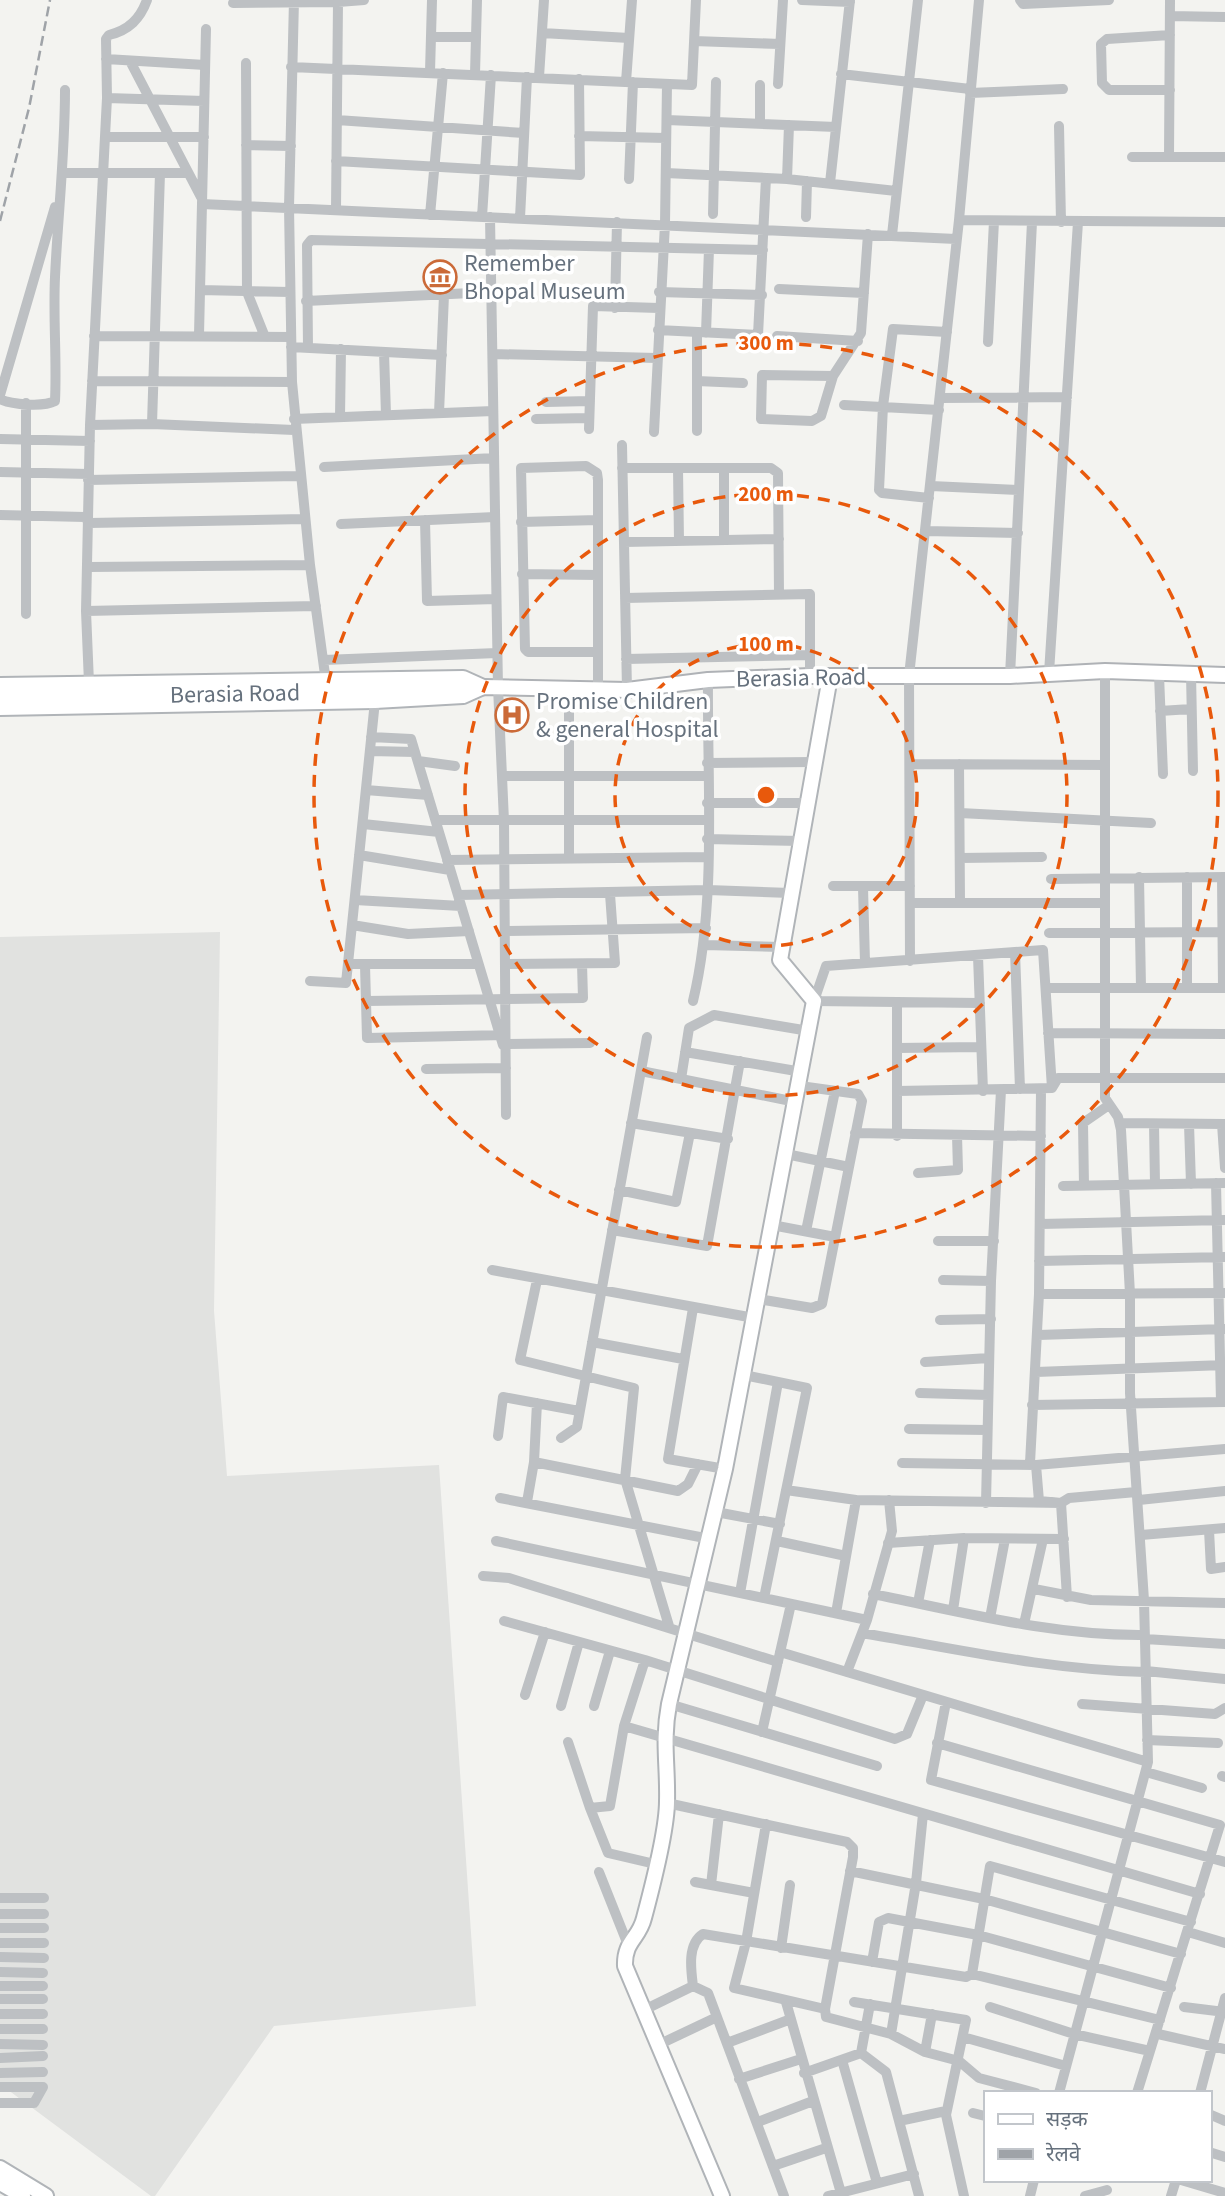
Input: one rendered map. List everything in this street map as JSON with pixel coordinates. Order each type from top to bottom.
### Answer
[{"type":"street","points":[[89,683],[86,611],[90,425],[107,98],[107,37],[134,23],[147,0]]},
{"type":"street","points":[[233,3],[364,0]]},
{"type":"street","points":[[430,72],[432,0]]},
{"type":"street","points":[[475,74],[477,0]]},
{"type":"street","points":[[539,77],[544,0]]},
{"type":"street","points":[[629,179],[629,38],[632,0]]},
{"type":"street","points":[[291,67],[692,85],[696,0]]},
{"type":"street","points":[[778,84],[783,0]]},
{"type":"street","points":[[802,0],[850,1],[830,183]]},
{"type":"street","points":[[891,235],[918,0]]},
{"type":"street","points":[[910,961],[909,676],[959,220],[979,0]]},
{"type":"street","points":[[1020,0],[1023,4],[1109,0]]},
{"type":"street","points":[[1169,157],[1170,0]]},
{"type":"street","points":[[294,2],[289,207],[294,425],[326,682]]},
{"type":"street","points":[[336,209],[338,2]]},
{"type":"street","points":[[1170,16],[1225,17]]},
{"type":"street","points":[[199,335],[206,29]]},
{"type":"street","points":[[542,33],[629,38]]},
{"type":"street","points":[[1170,35],[1107,39],[1101,44],[1102,83],[1109,90],[1170,90]]},
{"type":"street","points":[[431,37],[476,37]]},
{"type":"street","points":[[694,41],[780,44]]},
{"type":"street","points":[[106,59],[205,65]]},
{"type":"street","points":[[130,61],[202,201]]},
{"type":"street","points":[[246,63],[247,292],[265,337]]},
{"type":"street","points":[[430,215],[443,72]]},
{"type":"street","points":[[841,74],[970,91],[1063,89]]},
{"type":"street","points":[[491,75],[485,169],[486,217],[491,243],[497,653],[490,687],[503,776],[506,1115]]},
{"type":"street","points":[[520,218],[527,77]]},
{"type":"street","points":[[336,161],[579,175],[579,79]]},
{"type":"street","points":[[713,214],[716,82]]},
{"type":"street","points":[[654,432],[659,292],[665,224],[667,84]]},
{"type":"street","points":[[760,85],[760,123]]},
{"type":"street","points":[[58,197],[55,401],[51,404],[26,403],[0,397],[64,173],[65,90]]},
{"type":"street","points":[[107,98],[205,101]]},
{"type":"street","points":[[337,120],[524,133]]},
{"type":"street","points":[[667,120],[836,127]]},
{"type":"street","points":[[787,179],[789,125]]},
{"type":"street","points":[[1059,126],[1061,222]]},
{"type":"street","points":[[105,137],[204,136]]},
{"type":"street","points":[[579,136],[666,138]]},
{"type":"street","points":[[246,145],[291,146]]},
{"type":"street","points":[[1132,157],[1225,158]]},
{"type":"street","points":[[64,173],[188,173]]},
{"type":"street","points":[[152,424],[160,173]]},
{"type":"street","points":[[666,173],[787,179],[897,191]]},
{"type":"street","points":[[658,330],[758,335],[766,178]]},
{"type":"street","points":[[806,217],[807,181]]},
{"type":"street","points":[[202,201],[246,206],[956,239]]},
{"type":"street","points":[[959,220],[1225,222]]},
{"type":"street","points":[[988,342],[994,221]]},
{"type":"street","points":[[615,308],[617,222]]},
{"type":"street","points":[[1010,676],[1032,222]]},
{"type":"street","points":[[1049,673],[1078,222]]},
{"type":"street","points":[[833,376],[762,375],[761,419],[817,421],[821,416],[833,376],[858,341],[868,234]]},
{"type":"street","points":[[308,348],[307,245],[311,240],[763,250]]},
{"type":"street","points":[[697,431],[697,381],[708,292],[709,249]]},
{"type":"street","points":[[779,289],[864,293]]},
{"type":"street","points":[[200,290],[290,292]]},
{"type":"street","points":[[306,301],[492,292]]},
{"type":"street","points":[[659,292],[762,295]]},
{"type":"street","points":[[439,413],[444,295]]},
{"type":"street","points":[[536,419],[589,423],[593,306],[659,308]]},
{"type":"street","points":[[929,498],[882,493],[879,490],[883,406],[893,329],[947,332]]},
{"type":"street","points":[[94,336],[265,337],[308,348],[442,355]]},
{"type":"street","points":[[777,336],[858,341]]},
{"type":"street","points":[[340,417],[341,349]]},
{"type":"street","points":[[384,352],[386,415]]},
{"type":"street","points":[[492,354],[657,358]]},
{"type":"street","points":[[92,381],[152,379],[292,382]]},
{"type":"street","points":[[697,381],[743,383]]},
{"type":"street","points":[[940,398],[1067,397]]},
{"type":"street","points":[[546,402],[590,401]]},
{"type":"street","points":[[26,403],[26,614]]},
{"type":"street","points":[[844,405],[939,410]]},
{"type":"street","points":[[90,425],[294,425],[340,417],[493,411]]},
{"type":"street","points":[[0,439],[90,441]]},
{"type":"street","points":[[622,445],[627,690]]},
{"type":"street","points":[[324,467],[494,458]]},
{"type":"street","points":[[598,652],[528,652],[525,649],[520,472],[525,466],[593,468],[598,480],[598,520],[598,575],[598,652],[598,689]]},
{"type":"street","points":[[622,468],[772,468],[778,473],[779,594]]},
{"type":"street","points":[[678,468],[679,541]]},
{"type":"street","points":[[724,468],[724,540]]},
{"type":"street","points":[[0,471],[89,477],[299,476]]},
{"type":"street","points":[[930,486],[1019,490]]},
{"type":"street","points":[[0,515],[85,517],[89,523]]},
{"type":"street","points":[[341,524],[495,517]]},
{"type":"street","points":[[89,523],[304,519]]},
{"type":"street","points":[[425,520],[427,601],[496,599]]},
{"type":"street","points":[[521,522],[598,520]]},
{"type":"street","points":[[926,531],[1018,533]]},
{"type":"street","points":[[624,542],[779,539]]},
{"type":"street","points":[[89,567],[310,565]]},
{"type":"street","points":[[522,575],[598,575]]},
{"type":"street","points":[[625,598],[810,594],[810,676]]},
{"type":"street","points":[[86,611],[316,607]]},
{"type":"street","points":[[324,660],[497,653]]},
{"type":"street","points":[[626,659],[810,655]]},
{"type":"street","points":[[1060,2091],[1147,1767],[1144,1600],[1133,1456],[1130,1294],[1124,1185],[1120,1123],[1105,1098],[1105,671]]},
{"type":"street","name":"Berasia Road","points":[[0,698],[490,687],[627,690],[708,680],[810,676],[1010,676],[1105,671],[1159,675],[1225,675]]},
{"type":"street","points":[[1191,674],[1193,771]]},
{"type":"street","points":[[1159,675],[1163,774]]},
{"type":"street","points":[[830,677],[805,803],[780,960],[814,1001],[979,1003]]},
{"type":"street","points":[[0,685],[463,678],[490,687]]},
{"type":"street","points":[[692,1001],[705,945],[708,890],[708,680]]},
{"type":"street","points":[[0,708],[375,701],[463,696],[490,687]]},
{"type":"street","points":[[569,688],[569,859]]},
{"type":"street","points":[[310,981],[346,983],[375,701]]},
{"type":"street","points":[[1160,711],[1191,709]]},
{"type":"street","points":[[371,737],[411,739],[504,1042]]},
{"type":"street","points":[[370,751],[416,757],[454,766]]},
{"type":"street","points":[[708,763],[813,762]]},
{"type":"street","points":[[910,764],[1105,765]]},
{"type":"street","points":[[959,764],[960,901]]},
{"type":"street","points":[[503,776],[707,776]]},
{"type":"street","points":[[366,790],[428,795]]},
{"type":"street","points":[[707,803],[805,803]]},
{"type":"street","points":[[960,813],[1152,823]]},
{"type":"street","points":[[436,820],[707,820]]},
{"type":"street","points":[[363,824],[439,832]]},
{"type":"street","points":[[707,839],[801,841]]},
{"type":"street","points":[[359,855],[449,865],[505,860],[707,857]]},
{"type":"street","points":[[960,858],[1042,857]]},
{"type":"street","points":[[1046,988],[1224,988],[1223,877],[1105,876],[1051,879]]},
{"type":"street","points":[[1139,877],[1141,988]]},
{"type":"street","points":[[1187,877],[1187,988]]},
{"type":"street","points":[[833,886],[910,886]]},
{"type":"street","points":[[863,887],[865,963]]},
{"type":"street","points":[[458,895],[708,890],[790,893]]},
{"type":"street","points":[[505,964],[615,963],[610,894]]},
{"type":"street","points":[[355,900],[461,906]]},
{"type":"street","points":[[910,903],[1105,903]]},
{"type":"street","points":[[352,925],[408,934],[469,931]]},
{"type":"street","points":[[505,931],[706,928]]},
{"type":"street","points":[[1049,933],[1224,932]]},
{"type":"street","points":[[705,945],[781,947]]},
{"type":"street","points":[[722,2196],[646,2009],[625,1966],[628,1945],[642,1927],[655,1864],[667,1803],[663,1739],[669,1704],[716,1512],[814,1001],[826,966],[1043,950],[1048,1033],[1041,1136],[1038,1335],[1032,1405],[1033,1464],[1039,1501],[1061,1503]]},
{"type":"street","points":[[1015,952],[1020,1089]]},
{"type":"street","points":[[978,956],[984,1091]]},
{"type":"street","points":[[348,964],[478,964]]},
{"type":"street","points":[[366,1001],[583,998],[582,964]]},
{"type":"street","points":[[365,965],[367,1038],[590,1043]]},
{"type":"street","points":[[897,1003],[897,1136]]},
{"type":"street","points":[[681,1079],[689,1028],[709,1016],[809,1031]]},
{"type":"street","points":[[1048,1033],[1225,1034]]},
{"type":"street","points":[[561,1438],[577,1427],[647,1037]]},
{"type":"street","points":[[897,1048],[981,1047]]},
{"type":"street","points":[[685,1052],[740,1061],[862,1097],[822,1304],[812,1308],[758,1299]]},
{"type":"street","points":[[612,1230],[707,1246],[737,1090],[740,1061]]},
{"type":"street","points":[[426,1069],[506,1068]]},
{"type":"street","points":[[640,1072],[796,1102]]},
{"type":"street","points":[[897,1091],[1046,1089],[1058,1078],[1225,1078]]},
{"type":"street","points":[[986,1503],[989,1465],[987,1430],[991,1281],[1001,1090]]},
{"type":"street","points":[[806,1231],[835,1091]]},
{"type":"street","points":[[1084,1186],[1083,1123],[1109,1105]]},
{"type":"street","points":[[631,1123],[728,1139]]},
{"type":"street","points":[[1120,1123],[1224,1124],[1225,1168]]},
{"type":"street","points":[[1154,1124],[1155,1184]]},
{"type":"street","points":[[1189,1124],[1191,1184]]},
{"type":"street","points":[[619,1190],[676,1202],[690,1133]]},
{"type":"street","points":[[855,1133],[897,1136],[1041,1136]]},
{"type":"street","points":[[918,1173],[958,1170],[957,1135]]},
{"type":"street","points":[[786,1154],[849,1167]]},
{"type":"street","points":[[1032,1405],[1223,1402],[1220,1183],[1063,1186]]},
{"type":"street","points":[[1040,1224],[1221,1220]]},
{"type":"street","points":[[772,1225],[835,1237]]},
{"type":"street","points":[[938,1241],[994,1241]]},
{"type":"street","points":[[1039,1261],[1221,1257]]},
{"type":"street","points":[[492,1270],[754,1318]]},
{"type":"street","points":[[537,1280],[520,1360],[586,1374],[634,1388],[625,1479],[669,1626]]},
{"type":"street","points":[[943,1280],[991,1281]]},
{"type":"street","points":[[1039,1294],[1222,1293]]},
{"type":"street","points":[[693,1308],[668,1459],[725,1469]]},
{"type":"street","points":[[940,1320],[990,1319]]},
{"type":"street","points":[[1038,1335],[1222,1329]]},
{"type":"street","points":[[592,1342],[683,1359]]},
{"type":"street","points":[[925,1362],[989,1358]]},
{"type":"street","points":[[1036,1372],[1223,1365]]},
{"type":"street","points":[[744,1375],[807,1388],[764,1598]]},
{"type":"street","points":[[740,1593],[778,1382]]},
{"type":"street","points":[[920,1393],[988,1395]]},
{"type":"street","points":[[498,1436],[503,1397],[579,1411]]},
{"type":"street","points":[[527,1502],[534,1462],[537,1403]]},
{"type":"street","points":[[909,1429],[987,1430]]},
{"type":"street","points":[[902,1463],[1033,1464],[1225,1448]]},
{"type":"street","points":[[534,1462],[678,1491],[688,1484],[698,1464]]},
{"type":"street","points":[[786,1490],[856,1500],[986,1503],[1061,1503],[1069,1498],[1225,1491]]},
{"type":"street","points":[[500,1498],[710,1539]]},
{"type":"street","points":[[836,1613],[856,1500]]},
{"type":"street","points":[[847,1672],[867,1620],[891,1531],[889,1500]]},
{"type":"street","points":[[1061,1503],[1067,1597]]},
{"type":"street","points":[[716,1512],[780,1524]]},
{"type":"street","points":[[1141,1535],[1225,1528]]},
{"type":"street","points":[[1209,1530],[1211,1569],[1225,1567]]},
{"type":"street","points":[[888,1543],[964,1538],[1063,1539]]},
{"type":"street","points":[[953,1610],[964,1538]]},
{"type":"street","points":[[990,1618],[1005,1539]]},
{"type":"street","points":[[1024,1624],[1034,1589],[1043,1539]]},
{"type":"street","points":[[918,1603],[930,1540]]},
{"type":"street","points":[[496,1541],[867,1620]]},
{"type":"street","points":[[777,1541],[846,1556]]},
{"type":"street","points":[[483,1576],[509,1578],[687,1632],[847,1672],[1147,1767],[1202,1788]]},
{"type":"street","points":[[1034,1589],[1067,1597],[1225,1603]]},
{"type":"street","points":[[873,1594],[990,1618],[1104,1636],[1225,1644]]},
{"type":"street","points":[[762,1732],[791,1604]]},
{"type":"street","points":[[504,1621],[645,1660],[900,1739],[908,1734],[923,1695]]},
{"type":"street","points":[[525,1695],[545,1632]]},
{"type":"street","points":[[862,1633],[1086,1671],[1145,1672],[1225,1679]]},
{"type":"street","points":[[561,1706],[579,1642]]},
{"type":"street","points":[[594,1706],[610,1651]]},
{"type":"street","points":[[590,1808],[610,1806],[624,1726],[645,1660]]},
{"type":"street","points":[[946,1702],[931,1780],[1225,1861]]},
{"type":"street","points":[[669,1704],[877,1766]]},
{"type":"street","points":[[1082,1704],[1215,1714],[1225,1709]]},
{"type":"street","points":[[624,1726],[1200,1894]]},
{"type":"street","points":[[1147,1740],[1218,1743]]},
{"type":"street","points":[[568,1742],[608,1853],[655,1864]]},
{"type":"street","points":[[937,1744],[1220,1825],[1139,2091]]},
{"type":"street","points":[[667,1803],[848,1842],[853,1848],[824,2008],[826,2017],[891,2034],[925,2052],[959,2061],[979,2078],[1028,2091]]},
{"type":"street","points":[[711,1885],[719,1814]]},
{"type":"street","points":[[891,2034],[916,1883],[923,1814]]},
{"type":"street","points":[[766,1824],[746,1942],[734,1988],[786,2002],[824,2008]]},
{"type":"street","points":[[972,1974],[990,1866],[1110,1901],[1189,1927],[1225,1943]]},
{"type":"street","points":[[850,1871],[984,1899],[1181,1954]]},
{"type":"street","points":[[599,1872],[628,1945]]},
{"type":"street","points":[[695,1882],[754,1893]]},
{"type":"street","points":[[781,1948],[790,1885]]},
{"type":"street","points":[[0,1898],[44,1898]]},
{"type":"street","points":[[0,1914],[44,1914]]},
{"type":"street","points":[[872,1962],[879,1922],[888,1918],[978,1935],[1171,1988]]},
{"type":"street","points":[[0,1928],[44,1928]]},
{"type":"street","points":[[693,1986],[691,1969],[697,1938],[703,1934],[965,1977],[972,1974],[1160,2020]]},
{"type":"street","points":[[0,1943],[44,1943]]},
{"type":"street","points":[[0,1957],[44,1958]]},
{"type":"street","points":[[0,1972],[43,1973]]},
{"type":"street","points":[[0,1986],[43,1986]]},
{"type":"street","points":[[646,2009],[693,1986]]},
{"type":"street","points":[[693,1986],[708,1993],[784,2196]]},
{"type":"street","points":[[1201,2091],[1225,1998]]},
{"type":"street","points":[[0,1999],[43,1999]]},
{"type":"street","points":[[786,2002],[804,2073],[841,2193]]},
{"type":"street","points":[[854,2002],[966,2020],[946,2111],[964,2196]]},
{"type":"street","points":[[861,2053],[863,2027],[870,2004]]},
{"type":"street","points":[[990,2007],[1074,2034],[1150,2051]]},
{"type":"street","points":[[1184,2007],[1223,2011]]},
{"type":"street","points":[[0,2014],[43,2014]]},
{"type":"street","points":[[925,2052],[932,2014]]},
{"type":"street","points":[[660,2044],[717,2017]]},
{"type":"street","points":[[727,2043],[791,2019]]},
{"type":"street","points":[[0,2029],[43,2029]]},
{"type":"street","points":[[1158,2034],[1225,2049]]},
{"type":"street","points":[[963,2037],[1066,2066]]},
{"type":"street","points":[[0,2044],[43,2045]]},
{"type":"street","points":[[804,2073],[861,2053]]},
{"type":"street","points":[[861,2053],[886,2072],[919,2196]]},
{"type":"street","points":[[0,2058],[43,2056]]},
{"type":"street","points":[[739,2079],[801,2059]]},
{"type":"street","points":[[842,2060],[877,2183]]},
{"type":"street","points":[[0,2073],[43,2072]]},
{"type":"street","points":[[0,2087],[43,2087],[34,2103],[0,2104]]},
{"type":"street","points":[[758,2122],[813,2101]]},
{"type":"street","points":[[900,2121],[946,2111]]},
{"type":"street","points":[[973,2112],[984,2116]]},
{"type":"street","points":[[773,2166],[826,2148]]},
{"type":"street","points":[[0,2168],[46,2196]]},
{"type":"street","points":[[828,2196],[914,2174]]},
{"type":"street","points":[[1185,2182],[1225,2193]]},
{"type":"street","points":[[0,2183],[23,2196]]},
{"type":"street","points":[[1085,2196],[1108,2189]]},
{"type":"shaded area","points":[[220,932],[214,1311],[227,1476],[439,1465],[476,2006],[274,2026],[155,2196],[151,2196],[0,2084],[0,937]]},
{"type":"railway","points":[[0,221],[29,108],[50,0]]},
{"type":"place","name":"Remember Bhopal Museum","points":[[440,277]]},
{"type":"place","name":"Promise Children & general Hospital","points":[[512,715]]}]
